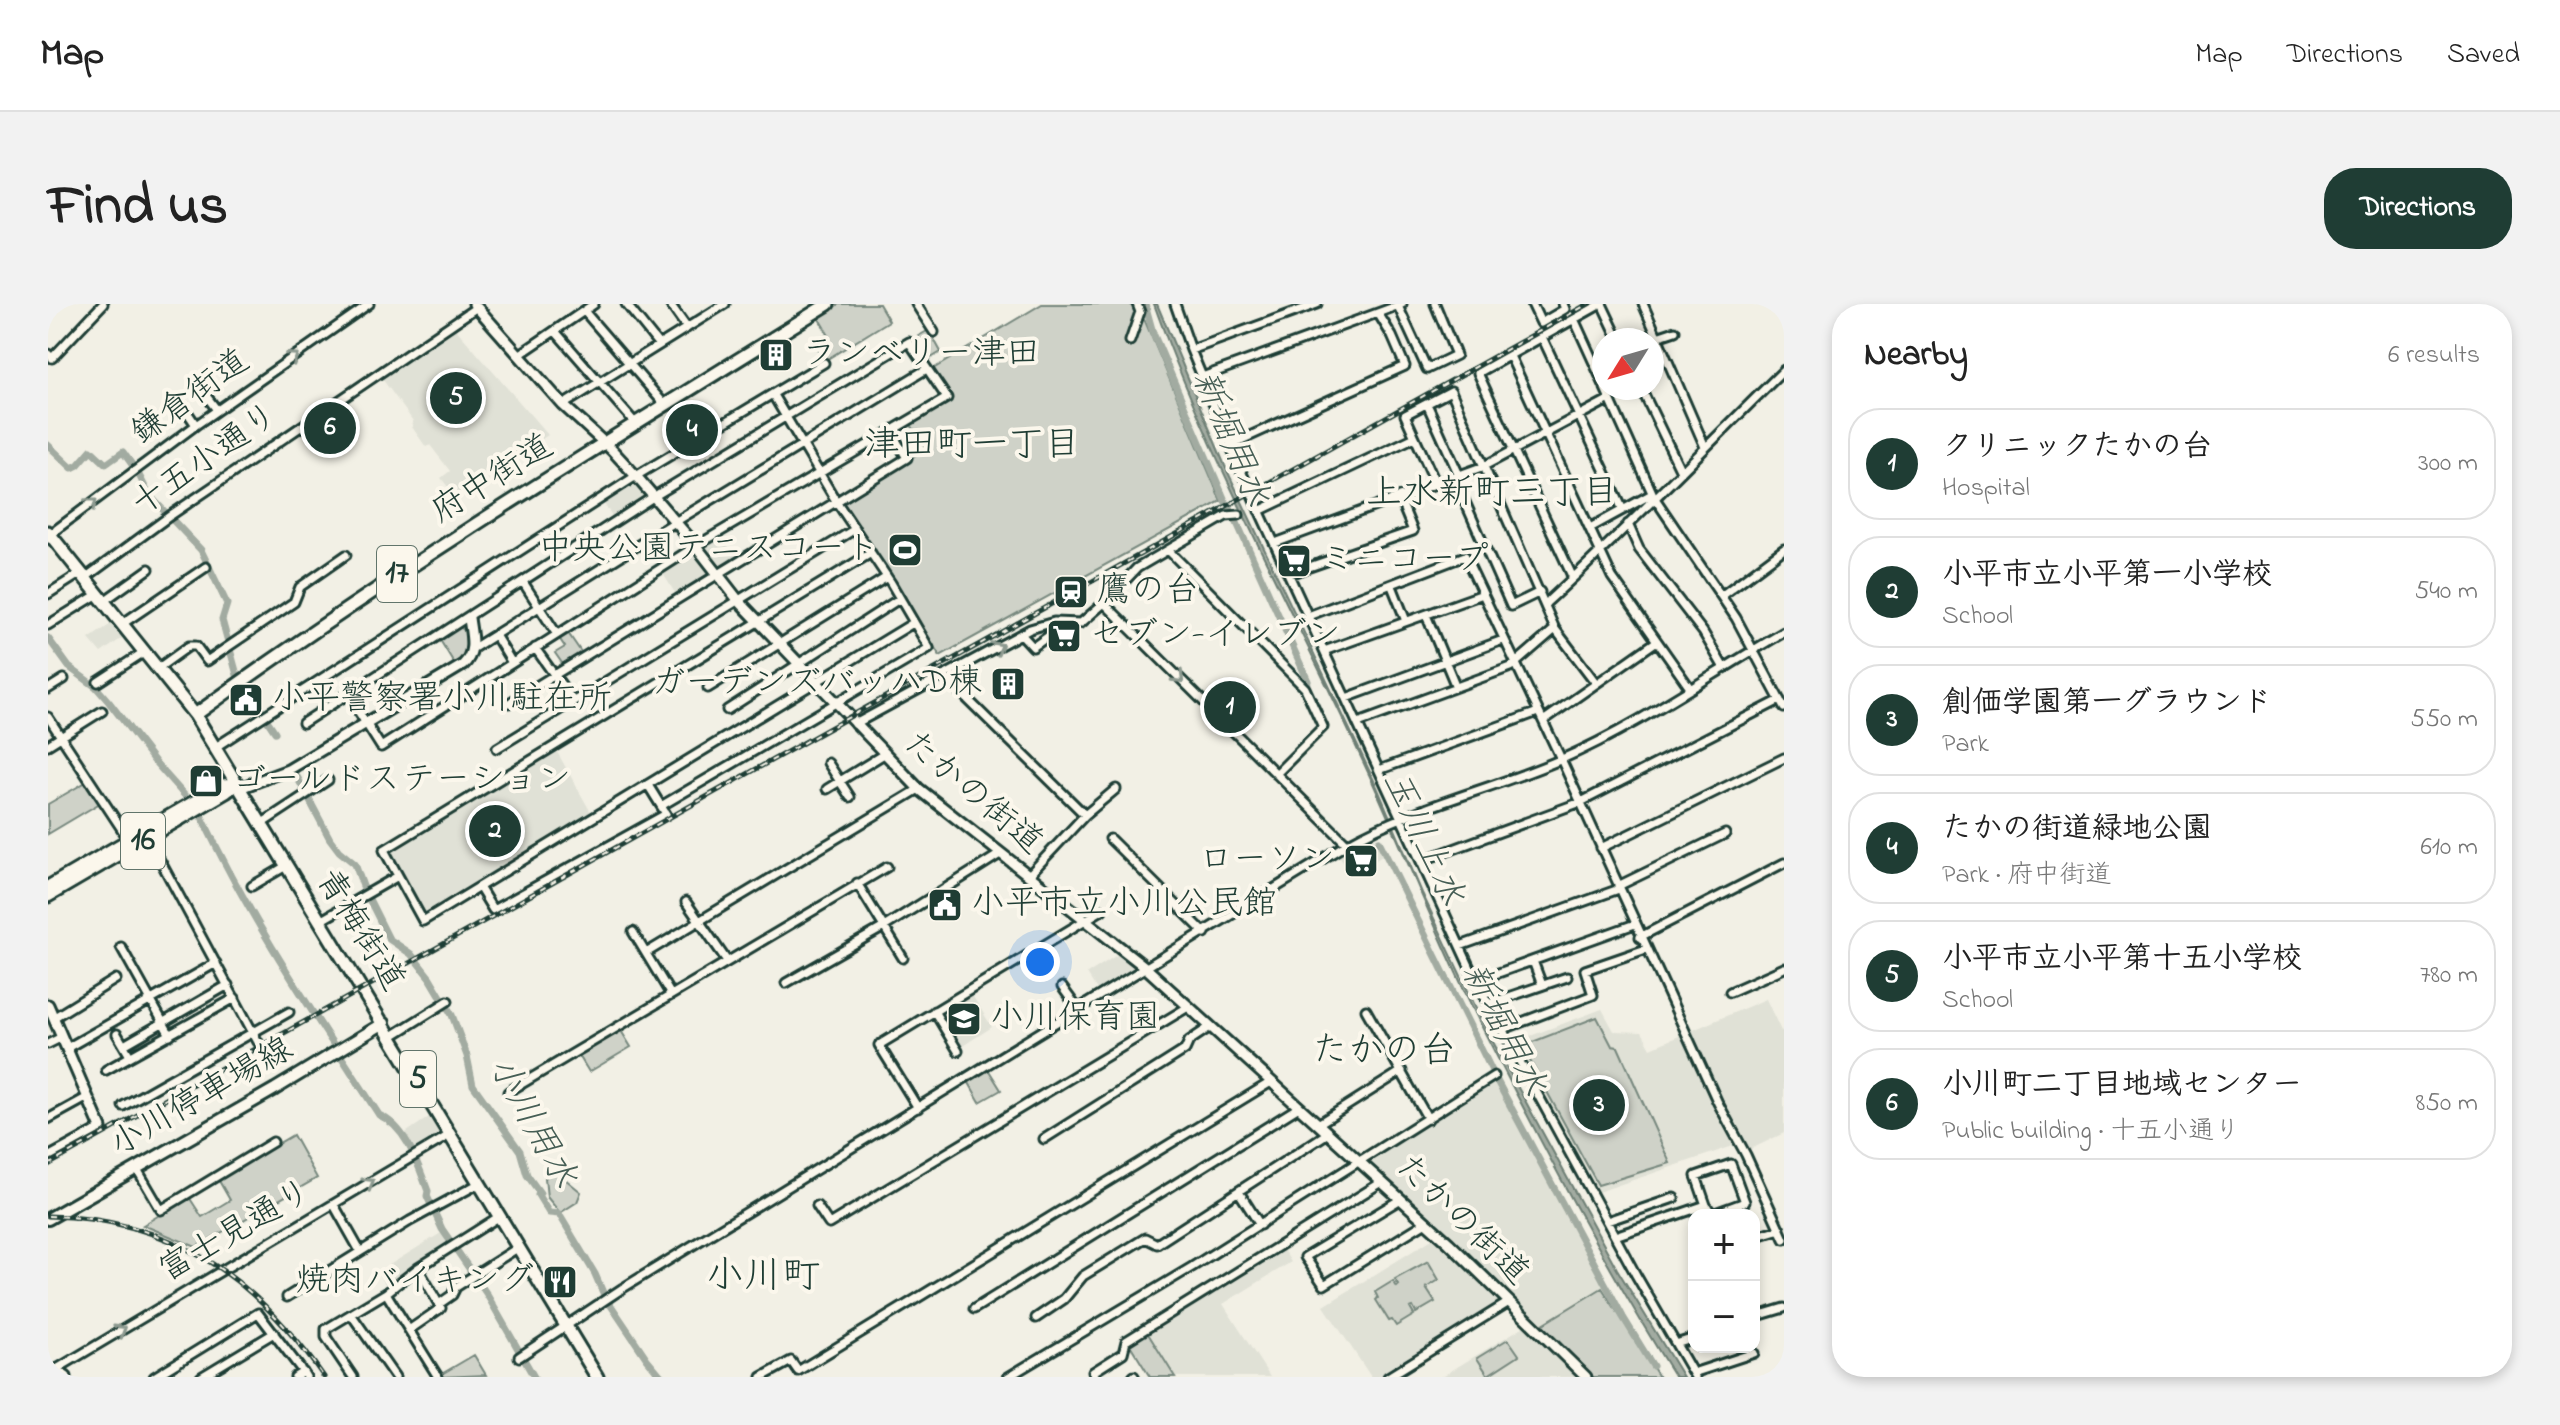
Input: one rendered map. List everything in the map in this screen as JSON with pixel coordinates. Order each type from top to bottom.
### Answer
[{"type":"main road","name":"府中街道","points":[[195,715],[232,686],[372,591],[828,304]]},
{"type":"main road","name":"青梅街道","points":[[49,536],[195,715],[392,1036],[593,1376]]},
{"type":"main road","name":"16","points":[[48,896],[236,784]]},
{"type":"main road","name":"16","points":[[48,887],[223,785],[236,784]]},
{"type":"main road","name":"小川停車場線","points":[[48,1219],[384,1023]]},
{"type":"street","points":[[48,354],[52,358],[103,304]]},
{"type":"street","name":"鎌倉街道","points":[[49,536],[196,425],[369,304]]},
{"type":"street","points":[[519,355],[594,304]]},
{"type":"street","points":[[626,304],[659,345]]},
{"type":"street","points":[[670,304],[687,328]]},
{"type":"street","points":[[563,405],[725,304]]},
{"type":"street","points":[[916,304],[934,332]]},
{"type":"street","points":[[1130,341],[1140,312],[1137,304]]},
{"type":"street","points":[[1175,304],[1256,508],[1501,1030],[1694,1375],[1754,1353]]},
{"type":"street","points":[[1191,350],[1317,304]]},
{"type":"street","points":[[1202,377],[1378,313],[1385,307],[1400,305],[1427,369],[1456,355],[1435,304]]},
{"type":"street","points":[[1532,304],[1541,323],[1564,306],[1574,304]]},
{"type":"street","points":[[1573,578],[1478,373],[1601,304],[1613,328]]},
{"type":"street","points":[[1643,304],[1653,328]]},
{"type":"street","name":"たかの街道","points":[[476,306],[563,405],[636,476],[757,621],[919,789],[1145,967],[1426,1222],[1586,1377]]},
{"type":"street","name":"十五小通り","points":[[48,594],[83,576],[476,306]]},
{"type":"street","points":[[584,311],[665,405]]},
{"type":"street","points":[[1230,445],[1405,366],[1378,313]]},
{"type":"street","points":[[1574,319],[1592,358]]},
{"type":"street","points":[[555,331],[636,424]]},
{"type":"street","points":[[1664,335],[1675,331]]},
{"type":"street","points":[[1542,337],[1623,510]]},
{"type":"street","points":[[303,723],[653,497],[909,342],[925,370],[947,398],[696,546],[381,747],[348,695]]},
{"type":"street","points":[[1664,353],[1705,447]]},
{"type":"street","points":[[1510,356],[1612,577],[1690,688]]},
{"type":"street","points":[[214,748],[636,476],[824,363]]},
{"type":"street","points":[[472,649],[925,370]]},
{"type":"street","points":[[1545,604],[1602,553],[1654,497],[1784,370]]},
{"type":"street","points":[[201,389],[217,410]]},
{"type":"street","points":[[1436,484],[1405,415],[1451,391],[1555,629],[1596,683]]},
{"type":"street","points":[[661,806],[929,648],[773,395]]},
{"type":"street","points":[[1275,543],[1484,466],[1608,400]]},
{"type":"street","points":[[1610,400],[1654,497],[1754,649],[1784,708]]},
{"type":"street","points":[[1647,400],[1681,471]]},
{"type":"street","points":[[1427,404],[1511,606],[1540,592]]},
{"type":"street","points":[[183,406],[196,425]]},
{"type":"street","points":[[509,703],[907,458],[891,432]]},
{"type":"street","points":[[1256,508],[1415,437]]},
{"type":"street","points":[[1590,528],[1650,495],[1654,497]]},
{"type":"street","points":[[1289,574],[1413,531],[1399,497]]},
{"type":"street","points":[[855,724],[1021,634],[1054,622],[1081,623],[1137,568],[1226,516],[1238,515]]},
{"type":"street","points":[[1628,524],[1639,549],[1703,632],[1724,668]]},
{"type":"street","points":[[497,748],[855,529]]},
{"type":"street","points":[[1721,596],[1784,549]]},
{"type":"street","points":[[1168,550],[1305,688],[1323,727],[1276,774]]},
{"type":"street","points":[[871,553],[384,850],[423,921],[913,623]]},
{"type":"street","points":[[157,669],[189,646],[196,646],[207,661],[294,602],[300,587],[346,555]]},
{"type":"street","points":[[1308,616],[1465,556],[1581,802],[1640,937],[1784,1239]]},
{"type":"street","points":[[122,624],[206,567]]},
{"type":"street","points":[[48,625],[149,569]]},
{"type":"street","points":[[708,688],[887,577]]},
{"type":"street","points":[[523,582],[556,633]]},
{"type":"street","points":[[1392,586],[1406,621]]},
{"type":"street","points":[[1324,651],[1483,594]]},
{"type":"street","points":[[727,710],[899,599]]},
{"type":"street","points":[[1104,603],[1347,844]]},
{"type":"street","points":[[1426,615],[1456,687]]},
{"type":"street","points":[[236,784],[245,786],[288,770],[463,665],[469,660],[472,649],[469,618]]},
{"type":"street","points":[[1021,634],[1033,647],[1057,630],[1061,623]]},
{"type":"street","points":[[1358,723],[1515,664],[1555,629]]},
{"type":"street","points":[[521,1355],[561,1331],[565,1324],[1347,844],[1401,818],[1561,759],[1595,743],[1784,632]]},
{"type":"street","points":[[495,635],[512,663]]},
{"type":"street","points":[[1346,698],[1503,640]]},
{"type":"street","points":[[1543,721],[1657,641]]},
{"type":"street","points":[[535,648],[573,701]]},
{"type":"street","points":[[99,669],[102,680],[144,652]]},
{"type":"street","points":[[944,676],[1085,815]]},
{"type":"street","points":[[48,689],[64,679]]},
{"type":"street","points":[[1421,861],[1581,802],[1780,700]]},
{"type":"street","points":[[48,745],[102,711]]},
{"type":"street","points":[[1379,770],[1538,712]]},
{"type":"street","points":[[48,717],[129,840]]},
{"type":"street","points":[[827,789],[884,754]]},
{"type":"street","points":[[1601,848],[1784,758]]},
{"type":"street","points":[[828,763],[850,797]]},
{"type":"street","points":[[261,824],[328,780]]},
{"type":"street","points":[[479,887],[493,910],[666,814],[648,785]]},
{"type":"street","points":[[646,953],[919,789]]},
{"type":"street","points":[[1028,876],[1085,815],[1116,789]]},
{"type":"street","points":[[1460,946],[1619,888],[1725,834]]},
{"type":"street","points":[[148,838],[258,1042]]},
{"type":"street","points":[[1110,839],[1205,933]]},
{"type":"street","points":[[786,983],[884,927],[1000,854]]},
{"type":"street","points":[[1640,937],[1784,863]]},
{"type":"street","points":[[252,886],[286,866]]},
{"type":"street","points":[[508,1092],[887,867]]},
{"type":"street","points":[[320,921],[398,876]]},
{"type":"street","points":[[857,883],[903,958]]},
{"type":"street","points":[[686,902],[727,961]]},
{"type":"street","points":[[918,1108],[879,1045],[1102,910]]},
{"type":"street","points":[[1476,981],[1635,924]]},
{"type":"street","points":[[633,932],[671,995]]},
{"type":"street","points":[[121,947],[170,1035]]},
{"type":"street","points":[[1501,1030],[1593,995],[1585,970],[1646,949]]},
{"type":"street","points":[[1533,961],[1542,985]]},
{"type":"street","points":[[67,1048],[216,963]]},
{"type":"street","points":[[1730,992],[1784,968]]},
{"type":"street","points":[[1488,1004],[1567,977]]},
{"type":"street","points":[[53,1018],[116,979]]},
{"type":"street","points":[[124,1045],[228,985]]},
{"type":"street","points":[[1062,987],[1078,1009]]},
{"type":"street","points":[[106,1070],[235,998]]},
{"type":"street","points":[[392,1036],[445,1003]]},
{"type":"street","points":[[48,1005],[101,1128],[48,1157]]},
{"type":"street","points":[[817,1206],[829,1224],[1188,1007]]},
{"type":"street","points":[[1366,1010],[1428,1119]]},
{"type":"street","points":[[934,1011],[958,1051]]},
{"type":"street","points":[[123,1106],[289,1012]]},
{"type":"street","points":[[1044,1139],[1066,1128],[1185,1050],[1189,1041],[1210,1027]]},
{"type":"street","points":[[117,1034],[130,1056]]},
{"type":"street","points":[[48,1044],[62,1037]]},
{"type":"street","points":[[1318,1124],[1402,1071]]},
{"type":"street","points":[[1008,1377],[1260,1225],[1494,1076]]},
{"type":"street","points":[[762,1377],[791,1361],[798,1371],[1271,1082]]},
{"type":"street","points":[[48,1119],[88,1097]]},
{"type":"street","points":[[974,1309],[1299,1107]]},
{"type":"street","points":[[1036,1318],[1064,1299],[1083,1276],[1145,1238],[1157,1244],[1328,1133]]},
{"type":"street","name":"富士見通り","points":[[52,1372],[451,1134]]},
{"type":"street","points":[[137,1169],[161,1210],[273,1142]]},
{"type":"street","points":[[1731,1164],[1745,1202],[1712,1214],[1706,1205],[1696,1176],[1731,1164]]},
{"type":"street","points":[[1096,1377],[1093,1372],[1123,1353],[1126,1341],[1382,1182]]},
{"type":"street","points":[[287,1297],[360,1251],[480,1183]]},
{"type":"street","points":[[1239,1192],[1260,1225]]},
{"type":"street","points":[[1607,1221],[1674,1198]]},
{"type":"street","points":[[1401,1199],[1305,1257],[1324,1285],[1426,1222]]},
{"type":"street","points":[[334,1205],[360,1251]]},
{"type":"street","points":[[1615,1236],[1706,1205]]},
{"type":"street","points":[[353,1377],[325,1333],[330,1327],[500,1216]]},
{"type":"street","points":[[1760,1235],[1780,1229]]},
{"type":"street","points":[[439,1304],[474,1275],[519,1247]]},
{"type":"street","points":[[409,1330],[441,1308],[418,1268]]},
{"type":"street","points":[[386,1293],[438,1377]]},
{"type":"street","points":[[1388,1377],[1509,1302]]},
{"type":"street","points":[[1760,1315],[1784,1308]]},
{"type":"street","points":[[154,1377],[258,1313],[303,1372],[295,1377]]},
{"type":"street","points":[[351,1314],[395,1377]]},
{"type":"street","points":[[201,1377],[274,1333]]},
{"type":"street","points":[[1676,1344],[1688,1340]]},
{"type":"street","points":[[52,1372],[66,1377]]},
{"type":"shaded area","points":[[839,304],[879,304],[889,321],[824,361],[814,343],[828,334],[818,317]]},
{"type":"shaded area","points":[[1042,304],[1132,304],[1145,321],[1221,501],[940,656],[841,500],[926,449],[910,423],[951,397],[933,369]]},
{"type":"shaded area","points":[[1154,304],[1157,304],[1225,466],[1377,787],[1422,893],[1486,1029],[1617,1269],[1683,1377],[1675,1377],[1599,1249],[1483,1029],[1349,731],[1232,490]]},
{"type":"shaded area","points":[[455,328],[548,435],[455,496],[441,478],[450,471],[430,445],[426,447],[383,376]]},
{"type":"shaded area","points":[[929,330],[941,352],[926,361],[913,339]]},
{"type":"shaded area","points":[[630,483],[635,484],[646,498],[614,519],[602,501]]},
{"type":"shaded area","points":[[721,534],[736,558],[718,568],[703,546]]},
{"type":"shaded area","points":[[694,548],[712,570],[711,575],[677,596],[660,569]]},
{"type":"shaded area","points":[[111,624],[122,638],[101,653],[89,639]]},
{"type":"shaded area","points":[[460,627],[465,631],[465,650],[454,663],[440,640]]},
{"type":"shaded area","points":[[566,630],[583,655],[564,666],[555,653],[565,647],[559,638]]},
{"type":"shaded area","points":[[556,750],[593,816],[425,917],[390,855],[393,850]]},
{"type":"shaded area","points":[[86,782],[100,803],[48,834],[48,804]]},
{"type":"shaded area","points":[[1372,833],[1382,856],[1354,874],[1350,872],[1340,857],[1341,853]]},
{"type":"shaded area","points":[[1120,953],[1136,965],[1136,970],[1099,993],[1087,974]]},
{"type":"shaded area","name":"小川保育園","points":[[970,992],[992,1027],[961,1047],[957,1046],[937,1012]]},
{"type":"shaded area","points":[[1766,999],[1781,1031],[1784,1030],[1784,1133],[1747,1151],[1742,1143],[1595,1193],[1512,1043],[1602,1009],[1614,1031],[1642,1032],[1651,1048]]},
{"type":"shaded area","points":[[1597,1017],[1612,1046],[1618,1047],[1670,1163],[1598,1185],[1522,1046]]},
{"type":"shaded area","points":[[620,1029],[631,1047],[589,1072],[578,1054]]},
{"type":"shaded area","points":[[988,1069],[1001,1090],[980,1102],[968,1081]]},
{"type":"shaded area","points":[[1494,1081],[1603,1287],[1540,1326],[1459,1246],[1366,1162]]},
{"type":"shaded area","points":[[432,1115],[442,1132],[414,1152],[404,1134]]},
{"type":"shaded area","points":[[293,1135],[317,1178],[196,1247],[143,1225],[189,1197],[202,1217],[230,1200],[218,1179]]},
{"type":"shaded area","points":[[554,1170],[581,1192],[577,1202],[560,1213],[547,1197],[545,1178]]},
{"type":"shaded area","points":[[441,1233],[449,1243],[387,1287],[378,1272]]},
{"type":"shaded area","points":[[1437,1236],[1500,1302],[1378,1377],[1371,1377],[1324,1306]]},
{"type":"shaded area","points":[[1280,1245],[1291,1262],[1223,1304],[1270,1377],[1176,1377],[1146,1329]]},
{"type":"shaded area","points":[[1428,1261],[1439,1280],[1426,1288],[1435,1302],[1416,1313],[1413,1307],[1410,1308],[1414,1315],[1396,1326],[1392,1320],[1389,1321],[1376,1300],[1375,1292],[1393,1281],[1397,1287],[1399,1285],[1395,1279]]},
{"type":"shaded area","points":[[1602,1288],[1659,1377],[1592,1377],[1540,1326]]},
{"type":"shaded area","points":[[1526,1325],[1580,1377],[1441,1377]]},
{"type":"shaded area","points":[[1147,1332],[1175,1377],[1150,1377],[1129,1343]]},
{"type":"shaded area","points":[[1508,1339],[1519,1355],[1488,1375],[1477,1358]]},
{"type":"shaded area","points":[[474,1355],[486,1375],[440,1375]]},
{"type":"waterway","name":"新堀用水","points":[[1145,304],[1153,333],[1226,503],[1308,681]]},
{"type":"waterway","name":"小川用水","points":[[48,445],[72,468],[91,450],[106,464],[123,452],[149,495],[201,550],[227,604],[222,620],[237,675]]},
{"type":"waterway","points":[[48,638],[69,667],[96,687],[186,797]]},
{"type":"waterway","name":"小川用水","points":[[244,686],[275,732]]},
{"type":"waterway","name":"小川用水","points":[[294,771],[330,839],[355,864],[389,939],[411,954],[452,1015],[467,1056],[473,1085],[520,1151],[527,1175],[540,1193],[538,1195],[549,1213],[559,1214],[604,1295]]},
{"type":"waterway","points":[[202,817],[241,894],[308,1005],[379,1115],[404,1137],[442,1229],[486,1293],[534,1377]]},
{"type":"waterway","name":"新堀用水","points":[[1379,841],[1496,1079],[1623,1317],[1653,1366]]},
{"type":"waterway","name":"小川用水","points":[[610,1304],[662,1377]]},
{"type":"railway","points":[[48,1165],[1588,304]]},
{"type":"railway","points":[[48,1216],[93,1219],[134,1228],[172,1242],[207,1260],[269,1310],[324,1377]]},
{"type":"place","name":"ランベリー津田","points":[[776,355]]},
{"type":"place","name":"小平市立小平第十五小学校","points":[[456,398]]},
{"type":"place","name":"小川町二丁目地域センター","points":[[330,428]]},
{"type":"place","name":"たかの街道緑地公園","points":[[692,430]]},
{"type":"place","name":"中央公園テニスコート","points":[[905,550]]},
{"type":"place","name":"ミニコープ","points":[[1294,561]]},
{"type":"place","name":"鷹の台","points":[[1071,592]]},
{"type":"place","name":"セブン-イレブン","points":[[1064,636]]},
{"type":"place","name":"ガーデンズバッハD棟","points":[[1008,684]]},
{"type":"place","name":"小平警察署小川駐在所","points":[[246,700]]},
{"type":"place","name":"クリニックたかの台","points":[[1230,707]]},
{"type":"place","name":"ゴールドステーション","points":[[206,781]]},
{"type":"place","name":"小平市立小平第一小学校","points":[[495,831]]},
{"type":"place","name":"ローソン","points":[[1361,861]]},
{"type":"place","name":"小平市立小川公民館","points":[[945,905]]},
{"type":"place","name":"小川保育園","points":[[964,1019]]},
{"type":"place","name":"創価学園第一グラウンド","points":[[1599,1105]]},
{"type":"place","name":"焼肉バイキング","points":[[560,1282]]},
{"type":"district","name":"津田町一丁目","points":[[972,446]]},
{"type":"district","name":"上水新町三丁目","points":[[1492,494]]},
{"type":"district","name":"たかの台","points":[[1384,1052]]},
{"type":"district","name":"小川町","points":[[763,1278]]},
{"type":"water label","name":"玉川上水","points":[[1422,839]]}]
